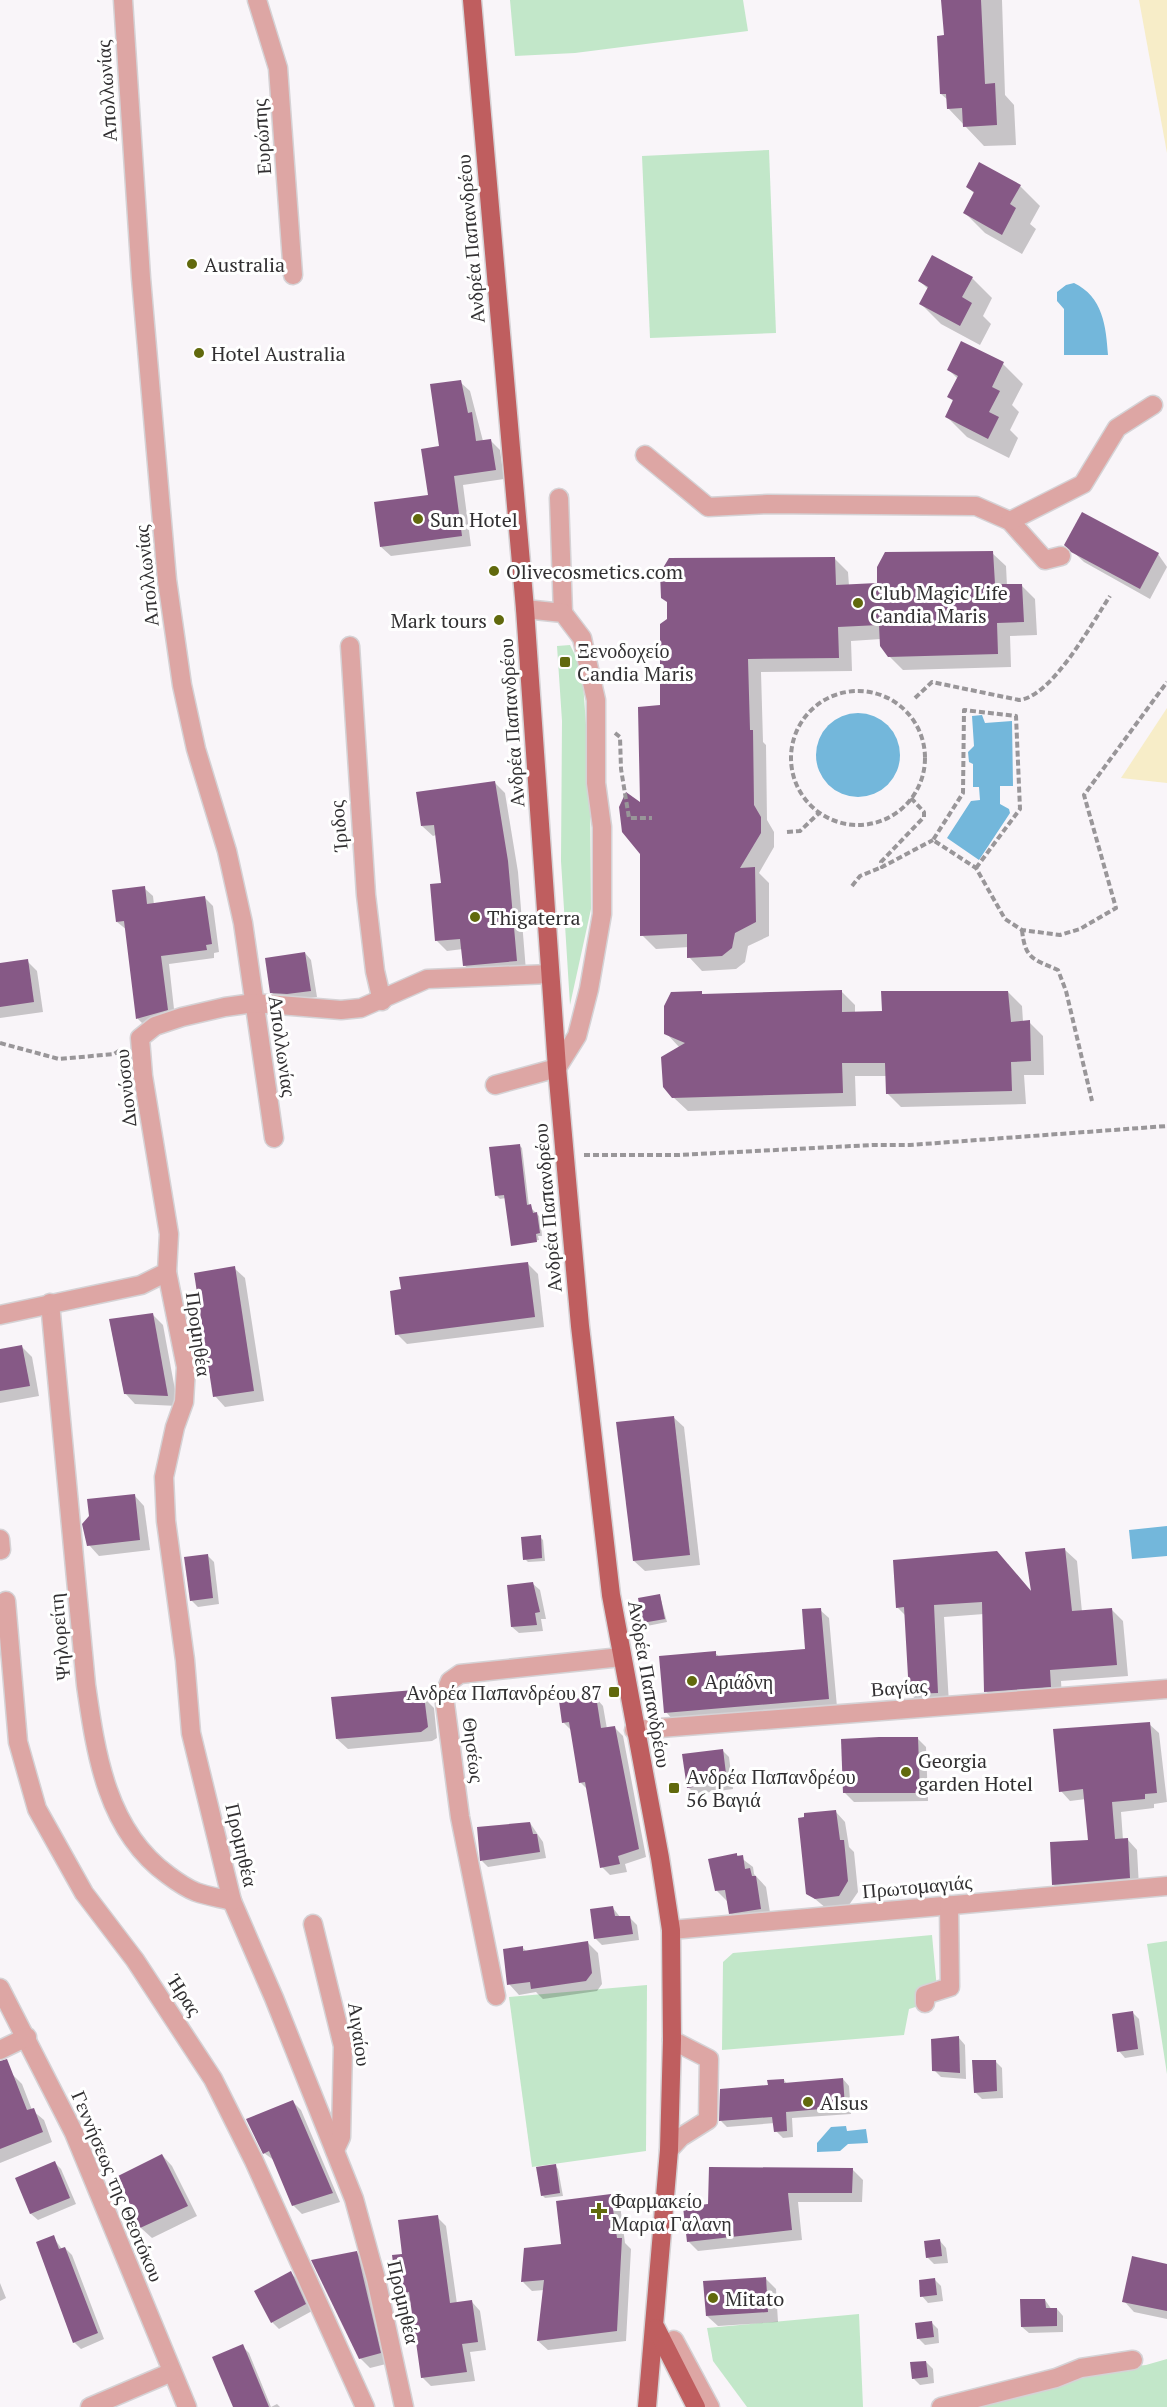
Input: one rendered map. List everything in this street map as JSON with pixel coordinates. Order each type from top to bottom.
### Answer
[{"type":"main road","name":"Ανδρέα Παπανδρέου","points":[[472,0],[525,609],[549,974],[582,1338],[610,1595],[660,1858],[670,1930],[672,2040],[669,2150],[647,2407]]},
{"type":"main road","points":[[655,2325],[671,2362],[696,2407]]},
{"type":"street","name":"Απολλωνίας","points":[[123,0],[141,278],[167,580],[182,685],[196,749],[227,851],[239,902],[274,1138]]},
{"type":"street","name":"Ευρώπης","points":[[257,0],[278,68],[293,275]]},
{"type":"street","points":[[1010,521],[1083,484],[1117,428],[1154,405]]},
{"type":"street","points":[[645,456],[708,507],[768,504],[975,506],[1010,521],[1045,560],[1061,556]]},
{"type":"street","points":[[495,1085],[557,1068],[577,1036],[589,989],[602,914],[602,826],[596,783],[596,700],[582,638],[563,613],[559,498]]},
{"type":"street","points":[[525,609],[563,613]]},
{"type":"street","name":"Ίριδος","points":[[350,646],[366,895],[375,971],[382,1001]]},
{"type":"street","name":"Διονύσου","points":[[166,1272],[170,1234],[143,1076],[140,1038],[155,1026],[182,1017],[254,1003],[341,1010],[362,1008],[428,979],[549,974]]},
{"type":"street","points":[[0,1315],[141,1286],[166,1272]]},
{"type":"street","name":"Προμηθέα","points":[[166,1272],[186,1367],[184,1402],[175,1427],[164,1478],[166,1521],[185,1660],[191,1733],[232,1901],[274,1998],[365,2236],[404,2407]]},
{"type":"street","name":"Ψηλορείτη","points":[[50,1303],[86,1685],[92,1724],[108,1790],[122,1825],[145,1857],[195,1892],[232,1901]]},
{"type":"street","name":"Ήρας","points":[[6,1601],[18,1742],[37,1809],[84,1893],[159,1994],[219,2089],[365,2407]]},
{"type":"street","name":"Θησέως","points":[[496,1996],[460,1817],[444,1696],[450,1681],[460,1674],[621,1657]]},
{"type":"street","name":"Βαγίας","points":[[634,1730],[1167,1689]]},
{"type":"street","name":"Πρωτομαγιάς","points":[[670,1930],[1167,1886]]},
{"type":"street","points":[[925,2003],[925,1995],[950,1987],[949,1905]]},
{"type":"street","name":"Αιγαίου","points":[[313,1924],[343,2046],[341,2137],[334,2150]]},
{"type":"street","name":"Γεννήσεως της Θεοτόκου","points":[[0,1988],[74,2133],[187,2407]]},
{"type":"street","points":[[0,2050],[27,2037]]},
{"type":"street","points":[[669,2150],[681,2137],[708,2120],[709,2058],[672,2040]]},
{"type":"street","points":[[674,2340],[710,2407]]},
{"type":"street","points":[[941,2407],[1056,2378],[1081,2368],[1133,2360]]},
{"type":"street","points":[[90,2407],[172,2372]]},
{"type":"path","points":[[915,698],[932,682],[1019,700],[1028,699],[1043,687],[1062,666],[1110,596]]},
{"type":"path","points":[[933,840],[976,868],[1005,919],[1022,930],[1060,935],[1080,929],[1116,908],[1084,795],[1167,682]]},
{"type":"path","points":[[860,690],[882,694],[901,705],[916,722],[924,743],[925,766],[919,787],[911,798],[888,819],[867,825],[845,825],[819,813],[807,803],[795,784],[790,762],[792,739],[802,719],[818,703],[837,693],[860,690]]},
{"type":"path","points":[[852,886],[860,876],[933,840],[963,793],[964,710],[1016,716],[1020,809],[976,868]]},
{"type":"path","points":[[608,737],[614,733],[620,737],[621,769],[629,818],[652,818]]},
{"type":"path","points":[[882,867],[881,862],[924,817],[924,812],[911,798]]},
{"type":"path","points":[[787,832],[800,831],[819,813]]},
{"type":"path","points":[[1022,930],[1024,948],[1031,958],[1058,970],[1066,991],[1092,1101]]},
{"type":"path","points":[[0,1044],[59,1059],[114,1054],[140,1038]]},
{"type":"path","points":[[575,1158],[588,1155],[610,1157],[679,1155],[910,1145],[1167,1126]]},
{"type":"green space","points":[[510,0],[743,0],[748,31],[575,53],[515,56]]},
{"type":"green space","points":[[769,150],[776,333],[650,338],[642,156]]},
{"type":"green space","points":[[570,645],[582,669],[590,780],[591,909],[570,1005],[561,861],[562,721],[557,646]]},
{"type":"green space","points":[[932,1935],[938,2000],[909,2009],[904,2035],[722,2050],[723,1962],[733,1953]]},
{"type":"green space","points":[[1167,1941],[1167,2074],[1147,1944]]},
{"type":"green space","points":[[647,1985],[646,2151],[532,2167],[509,1997]]},
{"type":"green space","points":[[859,2314],[863,2407],[747,2407],[713,2361],[707,2328]]},
{"type":"green space","points":[[1167,2359],[1167,2407],[959,2407],[1097,2370],[1146,2365]]},
{"type":"sand","points":[[1139,0],[1167,0],[1167,153]]},
{"type":"sand","points":[[1167,708],[1167,783],[1121,778]]},
{"type":"water","points":[[1074,283],[1084,289],[1097,304],[1104,323],[1108,355],[1064,355],[1064,309],[1057,301],[1057,292],[1066,285]]},
{"type":"water","points":[[858,713],[874,716],[888,725],[897,739],[900,755],[897,771],[888,785],[874,794],[858,797],[842,794],[828,785],[819,771],[816,755],[819,739],[828,725],[842,716]]},
{"type":"water","points":[[982,715],[985,723],[1012,721],[1013,786],[1000,786],[1000,804],[1009,809],[1010,813],[979,860],[947,838],[971,801],[980,800],[979,787],[973,787],[973,764],[969,762],[968,752],[974,746],[972,716]]},
{"type":"water","points":[[1167,1526],[1167,1556],[1132,1559],[1129,1530]]},
{"type":"water","points":[[846,2126],[847,2131],[866,2129],[868,2143],[848,2144],[840,2151],[817,2152],[817,2143],[831,2127]]},
{"type":"building","points":[[941,0],[981,0],[985,84],[995,83],[997,125],[963,127],[962,108],[947,109],[946,94],[940,94],[937,36],[944,35]]},
{"type":"building","points":[[979,162],[1021,185],[1010,204],[1016,208],[1002,235],[963,213],[974,192],[966,187]]},
{"type":"building","points":[[932,255],[973,277],[962,297],[972,303],[960,326],[919,304],[928,287],[918,281]]},
{"type":"building","points":[[961,341],[1004,362],[992,387],[1000,391],[989,412],[999,417],[988,439],[945,417],[953,400],[947,397],[958,376],[947,370]]},
{"type":"building","points":[[461,380],[468,413],[472,412],[476,441],[491,439],[496,470],[454,476],[462,536],[380,547],[374,502],[428,495],[421,449],[439,446],[430,384]]},
{"type":"building","points":[[1082,512],[1159,553],[1140,589],[1071,552],[1064,545]]},
{"type":"building","points":[[993,551],[995,584],[1022,584],[1024,622],[997,623],[998,654],[888,657],[880,646],[879,625],[838,627],[839,658],[748,659],[750,730],[753,730],[754,805],[761,817],[761,833],[740,868],[755,867],[756,922],[735,933],[732,948],[722,956],[687,958],[687,934],[640,936],[640,854],[622,832],[619,807],[626,792],[640,802],[638,707],[660,705],[660,624],[667,619],[667,602],[661,598],[660,573],[669,558],[835,557],[836,585],[877,583],[877,567],[885,552]]},
{"type":"building","points":[[495,781],[508,861],[517,961],[463,966],[460,939],[435,941],[430,884],[441,883],[434,825],[421,826],[416,792]]},
{"type":"building","points":[[145,886],[147,904],[205,896],[212,944],[206,945],[207,950],[161,956],[168,1010],[136,1019],[124,921],[116,922],[112,890]]},
{"type":"building","points":[[305,952],[311,991],[287,994],[270,993],[265,958]]},
{"type":"building","points":[[28,959],[34,1002],[0,1007],[0,963]]},
{"type":"building","points":[[842,990],[842,1012],[882,1011],[881,991],[1008,991],[1011,1022],[1030,1020],[1031,1061],[1011,1062],[1012,1091],[886,1094],[885,1063],[842,1063],[843,1093],[672,1098],[663,1087],[661,1057],[685,1043],[664,1034],[664,1006],[671,992],[702,991],[702,994]]},
{"type":"building","points":[[520,1144],[527,1205],[531,1204],[533,1213],[537,1212],[540,1233],[536,1234],[537,1242],[511,1246],[504,1195],[495,1196],[489,1147]]},
{"type":"building","points":[[528,1262],[535,1317],[395,1335],[390,1291],[401,1289],[399,1277]]},
{"type":"building","points":[[235,1266],[254,1391],[213,1397],[194,1273]]},
{"type":"building","points":[[153,1313],[168,1396],[124,1394],[109,1319]]},
{"type":"building","points":[[22,1345],[30,1386],[0,1391],[0,1349]]},
{"type":"building","points":[[674,1416],[690,1555],[633,1561],[616,1422]]},
{"type":"building","points":[[135,1494],[140,1540],[87,1546],[82,1524],[89,1516],[87,1499]]},
{"type":"building","points":[[541,1535],[542,1558],[523,1560],[521,1537]]},
{"type":"building","points":[[1065,1548],[1072,1611],[1112,1608],[1117,1665],[1050,1670],[1051,1687],[984,1692],[982,1602],[934,1605],[938,1693],[909,1694],[904,1607],[896,1608],[893,1560],[997,1551],[1031,1591],[1025,1552]]},
{"type":"building","points":[[208,1554],[213,1598],[190,1601],[184,1557]]},
{"type":"building","points":[[533,1582],[540,1612],[535,1613],[537,1625],[511,1627],[507,1585]]},
{"type":"building","points":[[660,1594],[665,1619],[642,1623],[638,1598]]},
{"type":"building","points":[[821,1608],[829,1699],[664,1713],[659,1656],[716,1651],[716,1656],[805,1649],[802,1609]]},
{"type":"building","points":[[414,1690],[424,1696],[428,1727],[421,1732],[336,1739],[331,1697]]},
{"type":"building","points":[[596,1696],[601,1728],[615,1726],[639,1849],[618,1856],[620,1864],[600,1868],[585,1782],[579,1783],[569,1722],[562,1723],[559,1701]]},
{"type":"building","points":[[1150,1722],[1157,1793],[1145,1794],[1145,1799],[1112,1802],[1115,1839],[1128,1838],[1130,1878],[1052,1885],[1050,1842],[1088,1840],[1083,1789],[1059,1792],[1053,1729]]},
{"type":"building","points":[[918,1737],[920,1793],[843,1793],[841,1739]]},
{"type":"building","points":[[723,1749],[727,1782],[687,1788],[682,1754]]},
{"type":"building","points":[[836,1810],[840,1840],[844,1840],[848,1881],[839,1896],[815,1899],[806,1894],[798,1818],[804,1817],[804,1813]]},
{"type":"building","points":[[530,1822],[533,1834],[537,1834],[540,1852],[480,1861],[477,1827]]},
{"type":"building","points":[[737,1853],[737,1856],[743,1855],[745,1869],[750,1868],[752,1876],[756,1876],[761,1909],[729,1914],[725,1890],[715,1891],[708,1859]]},
{"type":"building","points":[[613,1906],[615,1916],[630,1916],[633,1934],[594,1939],[590,1909]]},
{"type":"building","points":[[588,1941],[592,1973],[586,1981],[531,1989],[530,1982],[507,1985],[503,1949],[523,1946],[523,1951]]},
{"type":"building","points":[[1133,2011],[1138,2049],[1117,2052],[1112,2014]]},
{"type":"building","points":[[959,2036],[960,2073],[932,2071],[931,2039]]},
{"type":"building","points":[[7,2059],[27,2110],[34,2108],[43,2132],[0,2149],[0,2061]]},
{"type":"building","points":[[972,2060],[996,2060],[997,2091],[974,2093]]},
{"type":"building","points":[[843,2078],[845,2107],[786,2112],[787,2131],[774,2132],[772,2117],[719,2121],[720,2089],[768,2085],[767,2080],[784,2079],[784,2083]]},
{"type":"building","points":[[293,2100],[333,2193],[292,2206],[269,2151],[263,2154],[246,2119]]},
{"type":"building","points":[[162,2154],[188,2206],[140,2228],[118,2176]]},
{"type":"building","points":[[55,2161],[70,2198],[30,2214],[15,2178]]},
{"type":"building","points":[[556,2164],[560,2193],[541,2196],[536,2167]]},
{"type":"building","points":[[709,2167],[853,2168],[852,2193],[788,2193],[792,2230],[687,2242],[683,2207],[708,2204]]},
{"type":"building","points":[[611,2194],[617,2238],[622,2238],[617,2331],[537,2341],[544,2280],[521,2282],[524,2248],[561,2244],[556,2201]]},
{"type":"building","points":[[438,2215],[450,2303],[472,2300],[478,2342],[462,2344],[467,2372],[421,2378],[409,2292],[397,2294],[392,2255],[402,2254],[398,2220]]},
{"type":"building","points":[[54,2235],[59,2249],[65,2247],[98,2333],[73,2343],[36,2242]]},
{"type":"building","points":[[940,2239],[942,2256],[926,2258],[924,2241]]},
{"type":"building","points":[[357,2251],[381,2353],[359,2359],[311,2260]]},
{"type":"building","points":[[1132,2256],[1167,2264],[1167,2311],[1122,2302]]},
{"type":"building","points":[[291,2271],[306,2304],[271,2323],[254,2291]]},
{"type":"building","points":[[766,2277],[768,2312],[706,2316],[703,2281]]},
{"type":"building","points":[[935,2278],[937,2295],[920,2297],[919,2280]]},
{"type":"building","points":[[1020,2299],[1045,2299],[1046,2308],[1057,2308],[1057,2326],[1021,2327]]},
{"type":"building","points":[[932,2321],[934,2337],[917,2339],[915,2323]]},
{"type":"building","points":[[243,2344],[269,2407],[233,2407],[212,2357]]},
{"type":"building","points":[[926,2361],[928,2377],[912,2379],[910,2362]]},
{"type":"place","name":"Australia","points":[[192,264]]},
{"type":"place","name":"Hotel Australia","points":[[199,353]]},
{"type":"place","name":"Sun Hotel","points":[[418,519]]},
{"type":"place","name":"Olivecosmetics.com","points":[[494,571]]},
{"type":"place","name":"Club Magic Life Candia Maris","points":[[858,603]]},
{"type":"place","name":"Mark tours","points":[[499,620]]},
{"type":"place","name":"Ξενοδοχείο Candia Maris","points":[[565,662]]},
{"type":"place","name":"Thigaterra","points":[[475,917]]},
{"type":"place","name":"Αριάδνη","points":[[692,1681]]},
{"type":"place","name":"Ανδρέα Παπανδρέου 87","points":[[614,1692]]},
{"type":"place","name":"Georgia garden Hotel","points":[[906,1772]]},
{"type":"place","name":"Ανδρέα Παπανδρέου 56 Βαγιά","points":[[674,1788]]},
{"type":"place","name":"Alsus","points":[[808,2102]]},
{"type":"place","name":"Φαρμακείο Μαρια Γαλανη","points":[[599,2211]]},
{"type":"place","name":"Mitato","points":[[713,2298]]}]
